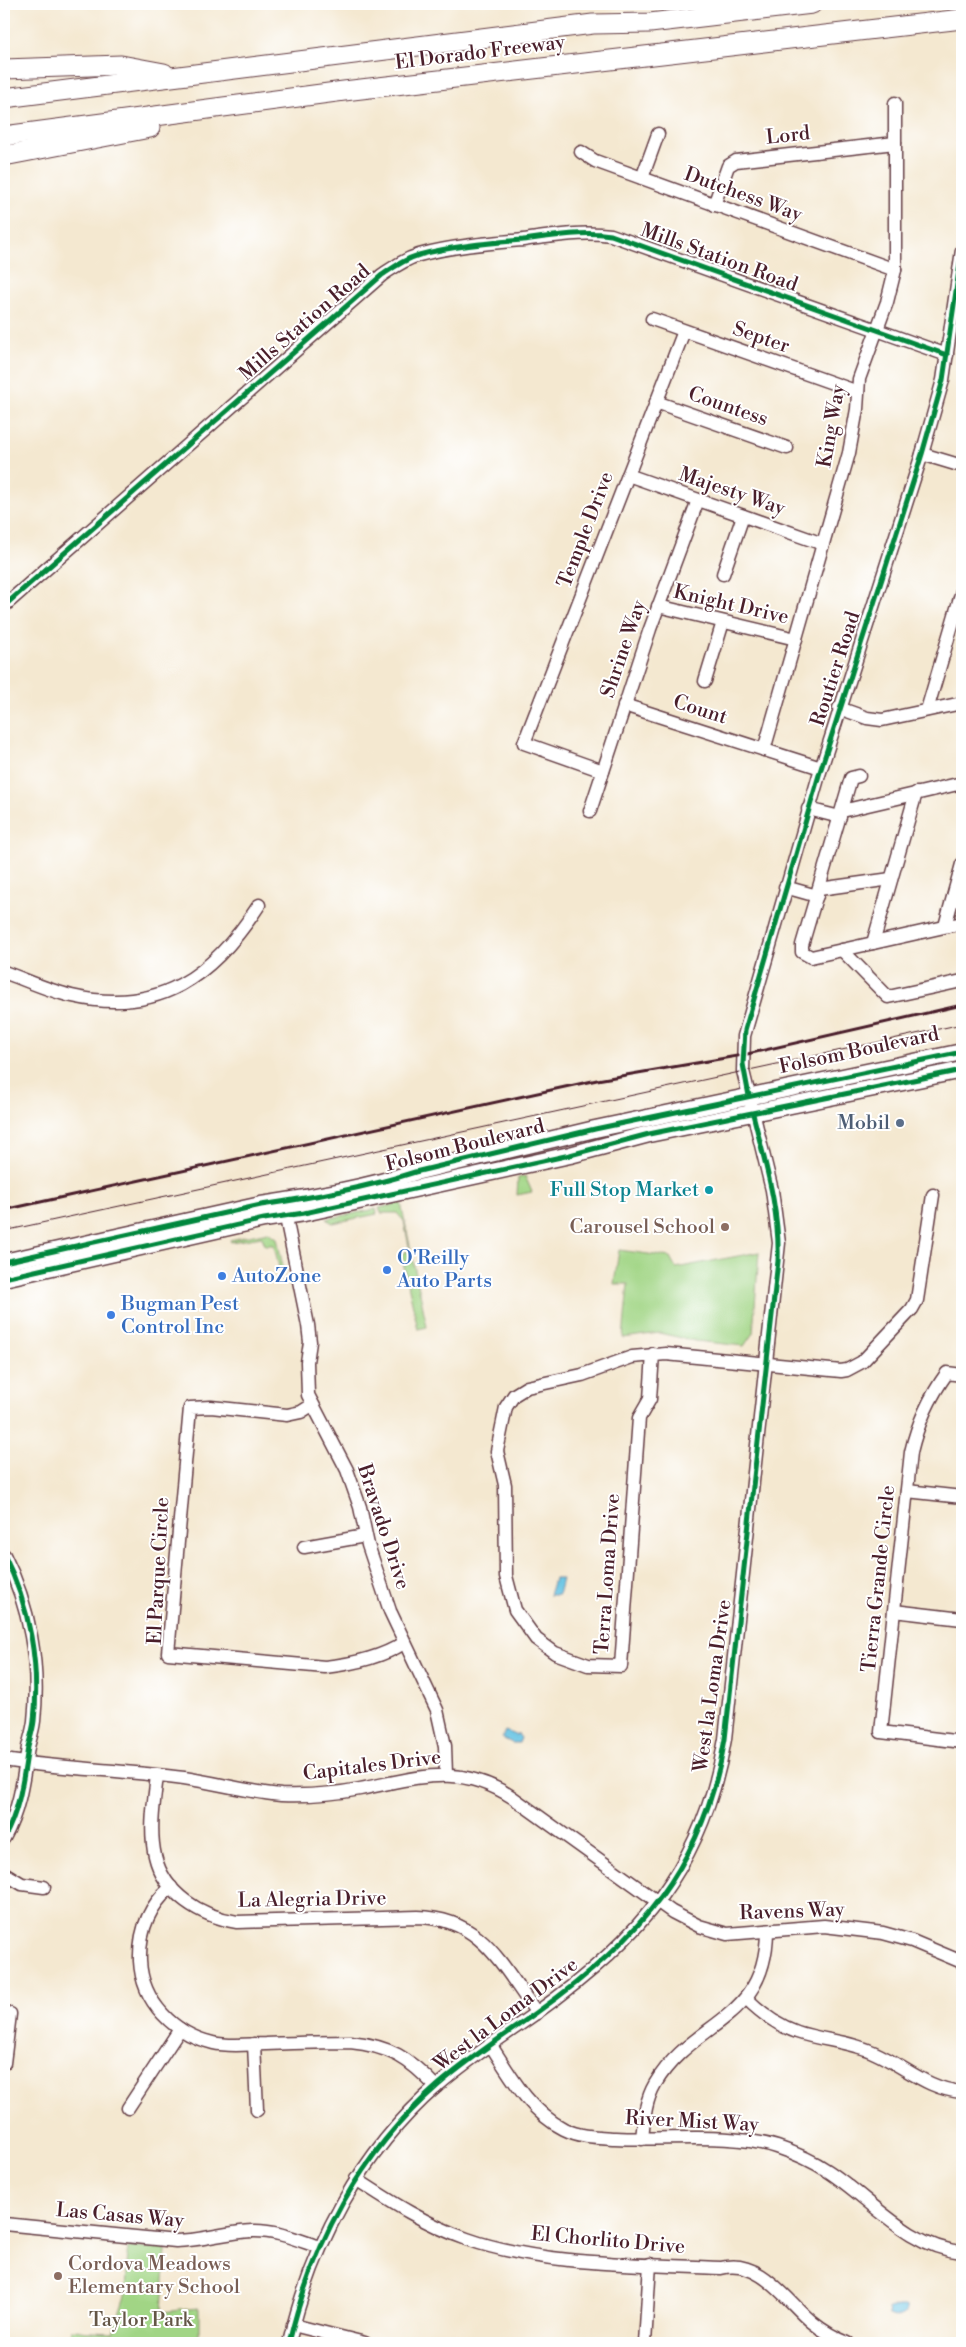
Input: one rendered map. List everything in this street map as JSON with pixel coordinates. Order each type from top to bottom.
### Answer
[{"type":"highway","name":"El Dorado Freeway","points":[[4,98],[583,26],[650,23],[812,4]]},
{"type":"highway","name":"El Dorado Freeway","points":[[4,136],[344,91],[962,18]]},
{"type":"highway","points":[[4,69],[121,65],[184,77]]},
{"type":"highway","points":[[4,156],[344,91]]},
{"type":"main road","name":"Folsom Boulevard","points":[[4,1278],[155,1245],[264,1218],[284,1209],[416,1172],[595,1129],[962,1052]]},
{"type":"main road","points":[[928,1077],[944,1064],[962,1060]]},
{"type":"main road","name":"Folsom Boulevard","points":[[4,1262],[537,1162],[649,1134],[962,1070]]},
{"type":"main road","points":[[537,1162],[543,1151],[579,1141],[595,1129]]},
{"type":"street","name":"King Way","points":[[764,750],[849,453],[859,379],[887,302],[895,270],[896,103]]},
{"type":"street","points":[[642,178],[658,134]]},
{"type":"street","name":"Lord","points":[[714,205],[728,166],[736,161],[896,143]]},
{"type":"street","name":"Dutchess Way","points":[[581,152],[595,161],[895,270]]},
{"type":"street","name":"Mills Station Road","points":[[4,606],[382,275],[403,261],[419,255],[486,244],[571,234],[596,233],[611,235],[947,355]]},
{"type":"street","name":"Routier Road","points":[[749,1096],[743,1064],[744,1036],[808,809],[922,454],[943,380],[962,250]]},
{"type":"street","name":"Septer","points":[[652,319],[858,392]]},
{"type":"street","name":"Temple Drive","points":[[603,771],[524,743],[684,331]]},
{"type":"street","name":"Countess","points":[[656,402],[787,448]]},
{"type":"street","points":[[922,454],[962,466]]},
{"type":"street","name":"Majesty Way","points":[[628,475],[823,544]]},
{"type":"street","name":"Shrine Way","points":[[590,811],[658,606],[698,500]]},
{"type":"street","points":[[723,574],[743,516]]},
{"type":"street","points":[[927,710],[962,591]]},
{"type":"street","name":"Knight Drive","points":[[658,606],[796,639]]},
{"type":"street","points":[[704,681],[723,622]]},
{"type":"street","points":[[839,708],[867,718],[882,720],[962,702]]},
{"type":"street","name":"Count","points":[[624,705],[821,768]]},
{"type":"street","points":[[859,776],[851,778],[802,952],[810,957],[962,923]]},
{"type":"street","points":[[808,809],[841,814],[916,793],[962,783]]},
{"type":"street","points":[[874,943],[916,793]]},
{"type":"street","points":[[945,926],[962,864]]},
{"type":"street","points":[[785,887],[818,892],[891,879]]},
{"type":"street","points":[[4,972],[49,989],[95,1000],[116,1001],[158,995],[175,989],[214,961],[233,943],[259,905]]},
{"type":"street","points":[[842,950],[888,997],[962,981]]},
{"type":"street","name":"West la Loma Drive","points":[[289,2343],[293,2325],[320,2248],[356,2179],[396,2127],[436,2087],[490,2044],[537,2013],[616,1949],[634,1932],[683,1865],[694,1844],[712,1798],[721,1763],[779,1243],[772,1190],[749,1096]]},
{"type":"street","name":"Terra Loma Drive","points":[[653,1354],[650,1399],[638,1418],[620,1666],[588,1665],[555,1653],[540,1642],[524,1625],[511,1599],[506,1576],[505,1485],[497,1451],[506,1407],[514,1395],[527,1387],[582,1375],[632,1357],[653,1354],[841,1371],[848,1370],[862,1362],[912,1309],[917,1300],[933,1195]]},
{"type":"street","name":"Bravado Drive","points":[[284,1209],[308,1325],[310,1342],[306,1380],[312,1406],[347,1470],[360,1507],[365,1536],[388,1603],[404,1643],[421,1673],[437,1710],[445,1746],[446,1774]]},
{"type":"street","name":"Tierra Grande Circle","points":[[962,1375],[947,1373],[924,1410],[911,1452],[881,1732],[962,1742]]},
{"type":"street","name":"El Parque Circle","points":[[312,1406],[301,1412],[287,1415],[211,1408],[190,1408],[168,1653],[325,1667],[342,1665],[392,1651],[404,1643]]},
{"type":"street","points":[[907,1491],[962,1496]]},
{"type":"street","points":[[304,1547],[365,1536]]},
{"type":"street","points":[[4,1556],[25,1609],[33,1655],[34,1723],[19,1802],[4,1838]]},
{"type":"street","points":[[894,1611],[962,1619]]},
{"type":"street","name":"Capitales Drive","points":[[4,1760],[157,1776],[261,1793],[301,1796],[331,1794],[417,1776],[446,1774],[472,1778],[501,1790],[656,1901]]},
{"type":"street","name":"La Alegria Drive","points":[[157,1776],[152,1826],[153,1845],[161,1872],[171,1887],[182,1898],[206,1914],[236,1922],[418,1917],[437,1918],[455,1923],[467,1929],[490,1948],[537,2013]]},
{"type":"street","points":[[4,1873],[22,1884],[44,1887]]},
{"type":"street","points":[[171,1887],[157,1902],[145,1923],[141,1938],[140,1967],[146,1989],[156,2006],[180,2029],[215,2043],[367,2043],[392,2051],[414,2064],[436,2087]]},
{"type":"street","name":"Ravens Way","points":[[656,1901],[685,1920],[727,1934],[804,1927],[854,1928],[912,1941],[962,1962]]},
{"type":"street","points":[[642,2139],[648,2100],[663,2072],[746,1998],[755,1985],[764,1964],[767,1931]]},
{"type":"street","points":[[746,1998],[768,2017],[790,2029],[857,2046],[892,2061],[926,2083],[962,2092]]},
{"type":"street","points":[[4,2012],[10,2014],[4,2063]]},
{"type":"street","points":[[128,2108],[180,2029]]},
{"type":"street","points":[[254,2044],[257,2110]]},
{"type":"street","name":"River Mist Way","points":[[490,2044],[533,2106],[554,2123],[580,2135],[642,2139],[739,2140],[776,2146],[829,2171],[913,2235],[940,2248],[962,2252]]},
{"type":"street","name":"El Chorlito Drive","points":[[356,2179],[420,2218],[491,2246],[546,2257],[721,2268],[733,2265],[748,2270],[775,2286],[813,2323],[848,2343]]},
{"type":"street","name":"Las Casas Way","points":[[4,2224],[176,2241],[194,2241],[252,2231],[294,2238],[320,2248]]},
{"type":"street","points":[[645,2343],[650,2264]]},
{"type":"street","points":[[293,2325],[364,2343]]},
{"type":"green space","points":[[525,1176],[532,1192],[517,1195],[518,1178]]},
{"type":"green space","points":[[401,1203],[427,1327],[418,1329],[401,1253],[410,1251],[404,1221],[397,1213],[381,1213],[379,1208]]},
{"type":"green space","points":[[376,1209],[377,1214],[333,1223],[326,1219]]},
{"type":"green space","points":[[268,1232],[277,1238],[284,1272],[280,1272],[274,1245],[265,1245],[262,1237],[231,1242],[230,1240]]},
{"type":"green space","points":[[619,1250],[670,1257],[676,1268],[759,1252],[753,1333],[744,1346],[696,1341],[659,1333],[623,1338],[628,1284],[614,1284]]},
{"type":"green space","name":"Taylor Park","points":[[128,2247],[166,2250],[162,2312],[199,2308],[199,2343],[69,2343],[71,2330],[113,2332],[126,2293]]},
{"type":"water","points":[[554,1579],[562,1579],[558,1595],[549,1595]]},
{"type":"water","points":[[505,1731],[515,1735],[518,1734],[521,1738],[519,1743],[512,1743],[502,1738]]},
{"type":"water","points":[[907,2306],[907,2312],[896,2317],[890,2315],[889,2308]]},
{"type":"tram line","points":[[4,1231],[962,1024]]},
{"type":"railway","points":[[4,1210],[597,1080],[743,1055],[962,1005]]},
{"type":"cycle path","points":[[4,606],[382,275],[404,261],[419,255],[457,247],[556,236],[578,234],[611,235],[947,355]]},
{"type":"cycle path","points":[[749,1096],[743,1064],[745,1030],[819,775],[922,454],[943,380],[962,250]]},
{"type":"cycle path","points":[[4,1262],[261,1205],[358,1187],[595,1129],[962,1052]]},
{"type":"cycle path","points":[[4,1278],[264,1219],[304,1213],[570,1155],[649,1134],[962,1070]]},
{"type":"cycle path","points":[[289,2343],[311,2271],[326,2236],[362,2171],[385,2141],[409,2112],[437,2086],[473,2057],[573,1985],[636,1928],[661,1896],[683,1862],[701,1825],[715,1784],[725,1739],[778,1261],[777,1223],[774,1205],[753,1114]]},
{"type":"cycle path","points":[[4,1555],[13,1574],[26,1615],[31,1636],[36,1679],[34,1721],[22,1783],[14,1816],[4,1838]]},
{"type":"place","name":"Mobil","points":[[900,1123]]},
{"type":"place","name":"Full Stop Market","points":[[709,1190]]},
{"type":"place","name":"Carousel School","points":[[725,1227]]},
{"type":"place","name":"O'Reilly Auto Parts","points":[[387,1270]]},
{"type":"place","name":"AutoZone","points":[[222,1276]]},
{"type":"place","name":"Bugman Pest Control Inc","points":[[111,1315]]},
{"type":"place","name":"Cordova Meadows Elementary School","points":[[58,2276]]}]
